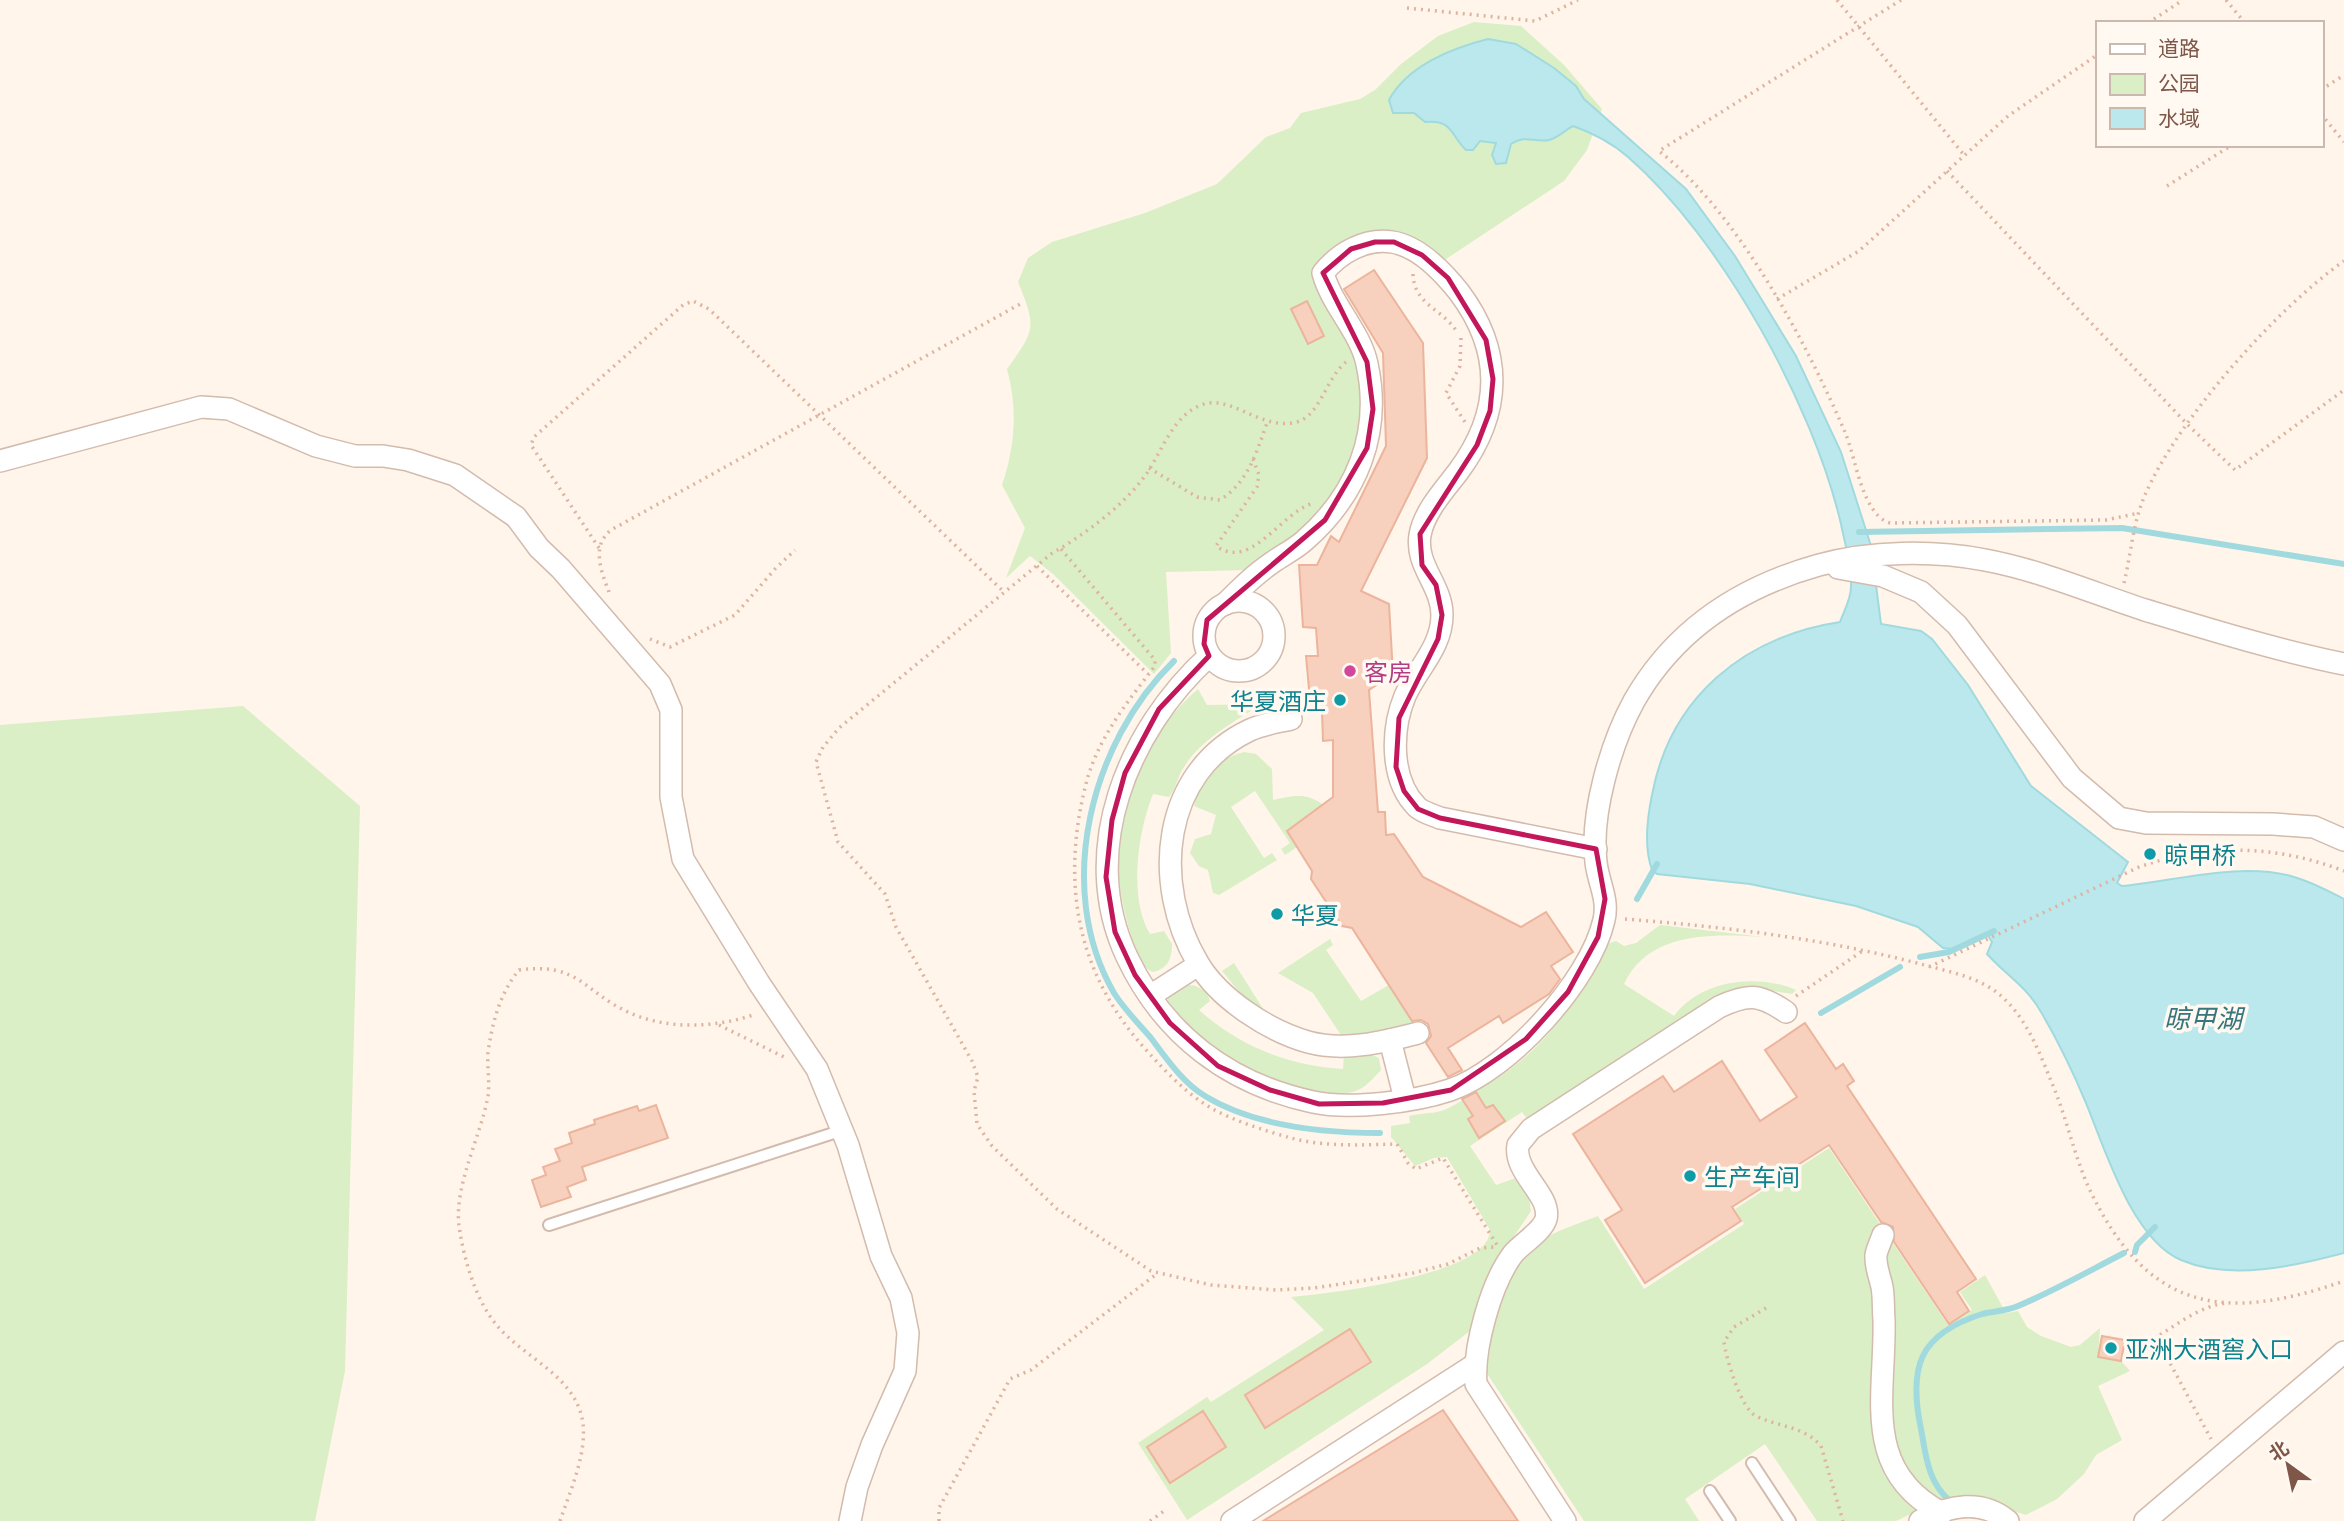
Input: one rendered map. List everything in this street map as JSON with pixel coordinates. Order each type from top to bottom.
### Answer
[{"type":"street","points":[[1225,604],[1237,601],[1260,607],[1273,627],[1272,649],[1267,659],[1248,671],[1226,669],[1209,656],[1204,644],[1207,620],[1248,580],[1303,542],[1325,520],[1344,494],[1367,449],[1373,409],[1367,362],[1328,290],[1323,273],[1332,261],[1351,249],[1375,242],[1394,242],[1413,251],[1448,278],[1474,312],[1486,340],[1492,390],[1490,411],[1479,440],[1428,516],[1420,534],[1422,565],[1436,585],[1442,615],[1438,639],[1404,698],[1396,735],[1396,766],[1404,791],[1418,809],[1440,818],[1596,849]]},
{"type":"street","points":[[0,461],[201,408],[229,409],[316,446],[355,456],[383,456],[408,460],[455,475],[516,517],[539,548],[561,569],[660,684],[671,710],[671,797],[683,859],[817,1069],[843,1130],[881,1256],[901,1298],[908,1334],[905,1371],[872,1445],[857,1487],[850,1521]]},
{"type":"street","points":[[1209,656],[1159,709],[1125,773],[1112,820],[1107,877],[1115,932],[1135,975],[1170,1023],[1217,1066],[1270,1090],[1319,1104],[1383,1103],[1451,1090],[1488,1070],[1526,1039],[1567,992],[1585,964],[1605,918],[1605,899],[1596,861],[1597,814],[1609,765],[1633,703],[1664,656],[1705,616],[1764,585],[1821,565],[1897,553],[1985,560],[2262,647],[2344,664]]},
{"type":"street","points":[[1821,565],[1883,576],[1921,592],[1957,625],[2072,778],[2119,818],[2146,823],[2314,827],[2344,840]]},
{"type":"street","points":[[1292,719],[1251,729],[1213,754],[1188,785],[1175,818],[1168,852],[1169,886],[1198,965],[1233,1002],[1272,1029],[1310,1042],[1343,1045],[1390,1040],[1418,1033]]},
{"type":"street","points":[[1150,996],[1198,965]]},
{"type":"street","points":[[1565,1521],[1476,1384],[1474,1365],[1484,1324],[1509,1260],[1524,1240],[1542,1227],[1546,1217],[1545,1206],[1518,1161],[1516,1154],[1522,1137],[1718,1007],[1745,997],[1766,998],[1782,1010]]},
{"type":"street","points":[[1390,1040],[1405,1099]]},
{"type":"street","points":[[1883,1235],[1876,1254],[1884,1323],[1879,1412],[1892,1460],[1905,1484],[1922,1502],[1942,1513]]},
{"type":"street","points":[[2145,1521],[2344,1352]]},
{"type":"street","points":[[1232,1521],[1474,1365]]},
{"type":"street","points":[[1920,1521],[1978,1505],[1996,1511],[2008,1521]]},
{"type":"lane","points":[[549,1225],[843,1130]]},
{"type":"lane","points":[[1752,1463],[1790,1521]]},
{"type":"lane","points":[[1710,1491],[1730,1521]]},
{"type":"path","points":[[1407,8],[1535,21],[1578,0]]},
{"type":"path","points":[[1837,0],[1964,155]]},
{"type":"path","points":[[1901,0],[1659,151],[1676,164],[1716,209],[1777,299],[1828,392],[1851,447],[1871,511],[1878,520],[1890,523],[2105,520],[2139,513]]},
{"type":"path","points":[[2151,21],[2183,0]]},
{"type":"path","points":[[2226,0],[2243,21]]},
{"type":"path","points":[[1777,299],[1859,251],[2008,116],[2096,56]]},
{"type":"path","points":[[2323,89],[2344,75]]},
{"type":"path","points":[[2323,116],[2344,142]]},
{"type":"path","points":[[2167,186],[2229,147]]},
{"type":"path","points":[[1947,171],[2188,425],[2235,470],[2344,390]]},
{"type":"path","points":[[1413,251],[1415,290],[1452,323],[1461,337],[1460,366],[1446,393],[1479,440]]},
{"type":"path","points":[[2119,601],[2139,513],[2155,475],[2188,425],[2241,356],[2265,331],[2344,261]]},
{"type":"path","points":[[598,548],[531,445],[534,437],[683,305],[693,301],[709,309],[1005,593]]},
{"type":"path","points":[[617,603],[609,593],[601,571],[598,548],[601,537],[1022,303]]},
{"type":"path","points":[[1149,468],[1197,497],[1220,500],[1233,492],[1246,476],[1267,423]]},
{"type":"path","points":[[1253,459],[1259,475],[1257,486],[1219,540],[1216,546],[1224,552],[1232,554],[1246,551],[1300,508],[1344,494]]},
{"type":"path","points":[[648,638],[670,647],[735,615],[795,550]]},
{"type":"path","points":[[1037,566],[1149,674]]},
{"type":"path","points":[[1929,967],[2139,867],[2169,856],[2208,851],[2260,850],[2315,860],[2344,871]]},
{"type":"path","points":[[1605,918],[1759,931],[1864,950],[1985,984],[2015,1010],[2036,1046],[2087,1184],[2110,1226],[2142,1268],[2171,1290],[2202,1300],[2231,1302],[2247,1303],[2344,1281]]},
{"type":"path","points":[[1782,1010],[1864,950]]},
{"type":"path","points":[[559,1521],[583,1441],[583,1420],[577,1403],[528,1351],[501,1330],[485,1307],[467,1261],[459,1223],[474,1142],[488,1096],[488,1053],[505,987],[519,970],[541,967],[568,972],[629,1013],[664,1023],[717,1024],[775,1007]]},
{"type":"path","points":[[717,1024],[790,1061]]},
{"type":"path","points":[[939,1521],[939,1508],[1010,1379],[1031,1370],[1158,1272]]},
{"type":"path","points":[[2129,1351],[2157,1339],[2199,1309],[2231,1302]]},
{"type":"path","points":[[1766,1308],[1734,1327],[1724,1342],[1743,1402],[1754,1416],[1814,1438],[1826,1460],[1843,1521]]},
{"type":"path","points":[[2157,1339],[2220,1456]]},
{"type":"path","points":[[1150,1521],[1167,1509]]},
{"type":"highlighted area","points":[[1375,242],[1394,242],[1422,255],[1448,278],[1486,340],[1493,379],[1490,411],[1477,445],[1420,534],[1422,565],[1436,585],[1442,615],[1438,639],[1399,718],[1396,767],[1404,791],[1418,809],[1440,818],[1596,849],[1605,899],[1598,937],[1568,992],[1526,1039],[1451,1090],[1383,1103],[1319,1104],[1270,1090],[1218,1066],[1170,1023],[1135,975],[1115,932],[1106,877],[1112,820],[1125,773],[1159,709],[1209,656],[1204,644],[1207,620],[1325,520],[1367,448],[1373,409],[1367,362],[1323,273],[1351,249]]},
{"type":"green space","points":[[1474,22],[1521,26],[1564,65],[1602,109],[1587,150],[1564,181],[1446,259],[1440,260],[1391,237],[1364,234],[1350,238],[1319,262],[1355,345],[1361,382],[1360,437],[1324,509],[1293,540],[1247,570],[1166,572],[1171,653],[1154,674],[1053,574],[1030,556],[1006,578],[1025,528],[1002,485],[1014,427],[1013,398],[1007,369],[1023,345],[1030,328],[1028,310],[1018,282],[1028,258],[1052,242],[1145,213],[1217,184],[1266,137],[1290,128],[1301,113],[1360,99],[1375,90],[1401,64],[1438,36]]},
{"type":"green space","points":[[1198,689],[1207,705],[1257,704],[1254,709],[1216,734],[1190,758],[1169,797],[1153,794],[1140,845],[1137,884],[1139,902],[1150,934],[1164,931],[1172,944],[1168,962],[1153,972],[1144,966],[1137,955],[1126,915],[1119,881],[1121,840],[1125,815],[1140,768],[1165,725]]},
{"type":"green space","points":[[243,706],[360,806],[345,1371],[315,1521],[0,1521],[0,725]]},
{"type":"green space","points":[[1244,752],[1256,754],[1272,769],[1273,800],[1293,796],[1305,797],[1323,805],[1287,831],[1297,847],[1285,855],[1281,849],[1290,843],[1255,791],[1231,807],[1264,858],[1272,853],[1277,860],[1219,895],[1213,893],[1208,870],[1199,866],[1190,853],[1195,839],[1211,834],[1216,815],[1194,806],[1201,787],[1212,771],[1226,759]]},
{"type":"green space","points":[[1660,925],[1764,937],[1704,937],[1666,945],[1649,954],[1635,967],[1624,984],[1674,1016],[1699,994],[1730,983],[1764,982],[1796,990],[1792,994],[1754,988],[1530,1123],[1522,1112],[1470,1146],[1496,1185],[1516,1178],[1529,1198],[1531,1211],[1496,1263],[1475,1327],[1427,1364],[1187,1520],[1138,1443],[1207,1397],[1211,1402],[1324,1330],[1291,1297],[1337,1292],[1404,1279],[1464,1259],[1483,1246],[1490,1230],[1447,1157],[1434,1158],[1415,1166],[1391,1137],[1391,1126],[1410,1123],[1409,1116],[1446,1109],[1502,1075],[1522,1060],[1554,1027],[1568,1009],[1606,944],[1616,941],[1624,946],[1636,943]]},
{"type":"green space","points":[[1330,939],[1333,945],[1326,950],[1361,1001],[1389,985],[1413,1022],[1375,1034],[1341,1035],[1313,993],[1278,973]]},
{"type":"green space","points":[[1234,963],[1265,1012],[1241,994],[1222,971]]},
{"type":"green space","points":[[1186,985],[1201,988],[1207,994],[1210,1001],[1199,1010],[1214,1023],[1266,1052],[1303,1064],[1343,1069],[1344,1054],[1364,1051],[1379,1058],[1381,1070],[1361,1088],[1346,1093],[1305,1090],[1284,1084],[1225,1054],[1177,1016],[1167,997]]},
{"type":"green space","points":[[1829,1148],[1948,1325],[1972,1310],[1960,1292],[1985,1275],[2006,1313],[2018,1311],[2027,1327],[2041,1336],[2071,1347],[2080,1345],[2100,1328],[2098,1357],[2121,1361],[2130,1371],[2098,1386],[2122,1440],[2096,1455],[2084,1474],[2057,1499],[2026,1515],[2010,1510],[1919,1510],[1896,1521],[1817,1521],[1765,1444],[1685,1499],[1699,1521],[1584,1521],[1486,1372],[1496,1312],[1512,1269],[1520,1257],[1537,1243],[1556,1232],[1598,1216],[1644,1289],[1744,1224],[1735,1209]]},
{"type":"water","name":"晾甲湖","points":[[1488,39],[1516,44],[1554,68],[1576,86],[1584,99],[1686,189],[1735,256],[1796,356],[1841,452],[1871,546],[1881,624],[1921,631],[1932,639],[1968,685],[2031,786],[2128,862],[2117,883],[2122,886],[2231,871],[2253,871],[2301,879],[2344,899],[2344,1253],[2284,1266],[2220,1270],[2181,1260],[2164,1249],[2148,1233],[2122,1191],[2076,1080],[2041,1012],[2023,988],[1987,954],[1992,942],[1986,933],[1953,949],[1943,948],[1918,927],[1856,906],[1750,884],[1657,874],[1652,870],[1647,843],[1650,804],[1661,760],[1675,729],[1694,702],[1716,678],[1743,658],[1772,642],[1805,630],[1840,622],[1851,591],[1848,556],[1828,477],[1786,377],[1729,277],[1663,191],[1615,147],[1573,126],[1549,140],[1516,141],[1511,144],[1506,163],[1496,164],[1492,155],[1496,143],[1480,141],[1473,150],[1466,150],[1450,129],[1441,123],[1425,122],[1414,113],[1393,113],[1389,100],[1407,77],[1446,53]]},
{"type":"building","name":"华夏酒庄","points":[[1374,270],[1423,343],[1427,458],[1361,591],[1389,604],[1393,674],[1369,690],[1378,812],[1385,812],[1386,835],[1394,834],[1423,877],[1521,927],[1546,912],[1573,952],[1551,966],[1560,979],[1549,994],[1503,1023],[1499,1016],[1448,1048],[1462,1070],[1448,1077],[1426,1043],[1431,1036],[1428,1024],[1421,1020],[1412,1021],[1352,928],[1342,926],[1311,879],[1312,871],[1287,831],[1333,797],[1333,740],[1323,741],[1322,712],[1311,711],[1306,656],[1318,656],[1316,628],[1303,627],[1299,565],[1317,565],[1331,536],[1339,542],[1386,446],[1383,353],[1344,289]]},
{"type":"building","points":[[1307,301],[1324,336],[1308,344],[1291,309]]},
{"type":"building","name":"生产车间","points":[[1805,1023],[1836,1069],[1843,1064],[1854,1081],[1847,1086],[1976,1279],[1957,1292],[1969,1311],[1949,1324],[1894,1242],[1893,1227],[1881,1222],[1829,1145],[1732,1207],[1741,1221],[1645,1283],[1605,1220],[1622,1210],[1573,1134],[1663,1076],[1674,1092],[1722,1061],[1760,1121],[1797,1097],[1765,1050]]},
{"type":"building","points":[[1476,1092],[1486,1108],[1493,1105],[1505,1121],[1479,1138],[1468,1119],[1473,1116],[1462,1099]]},
{"type":"building","points":[[656,1105],[668,1138],[582,1167],[586,1180],[567,1187],[571,1197],[541,1207],[532,1180],[546,1175],[543,1167],[560,1161],[555,1149],[572,1143],[569,1133],[595,1124],[594,1120],[637,1106],[639,1111]]},
{"type":"building","points":[[1350,1329],[1371,1362],[1265,1428],[1245,1395]]},
{"type":"building","name":"亚洲大酒窖入口","points":[[2102,1336],[2125,1340],[2121,1361],[2098,1357]]},
{"type":"building","points":[[1443,1410],[1518,1521],[1263,1521]]},
{"type":"building","points":[[1203,1411],[1226,1447],[1170,1483],[1147,1447]]},
{"type":"waterway","points":[[1859,532],[2122,528],[2344,564]]},
{"type":"waterway","points":[[1174,661],[1145,694],[1121,732],[1102,774],[1090,818],[1084,863],[1086,908],[1096,952],[1122,1005],[1182,1077],[1197,1091],[1224,1106],[1267,1121],[1313,1129],[1380,1133]]},
{"type":"waterway","points":[[1637,899],[1657,864]]},
{"type":"waterway","points":[[1920,957],[1949,952],[1994,931]]},
{"type":"waterway","points":[[1821,1013],[1900,967]]},
{"type":"waterway","points":[[2135,1252],[2137,1245],[2155,1227]]},
{"type":"waterway","points":[[1950,1501],[1932,1477],[1917,1407],[1918,1371],[1923,1356],[1932,1343],[1961,1322],[2018,1306],[2124,1253]]},
{"type":"place","name":"客房","points":[[1350,671]]},
{"type":"place","name":"华夏酒庄","points":[[1340,700]]},
{"type":"place","name":"晾甲桥","points":[[2150,854]]},
{"type":"place","name":"华夏","points":[[1277,914]]},
{"type":"place","name":"生产车间","points":[[1690,1176]]},
{"type":"place","name":"亚洲大酒窖入口","points":[[2111,1348]]}]
